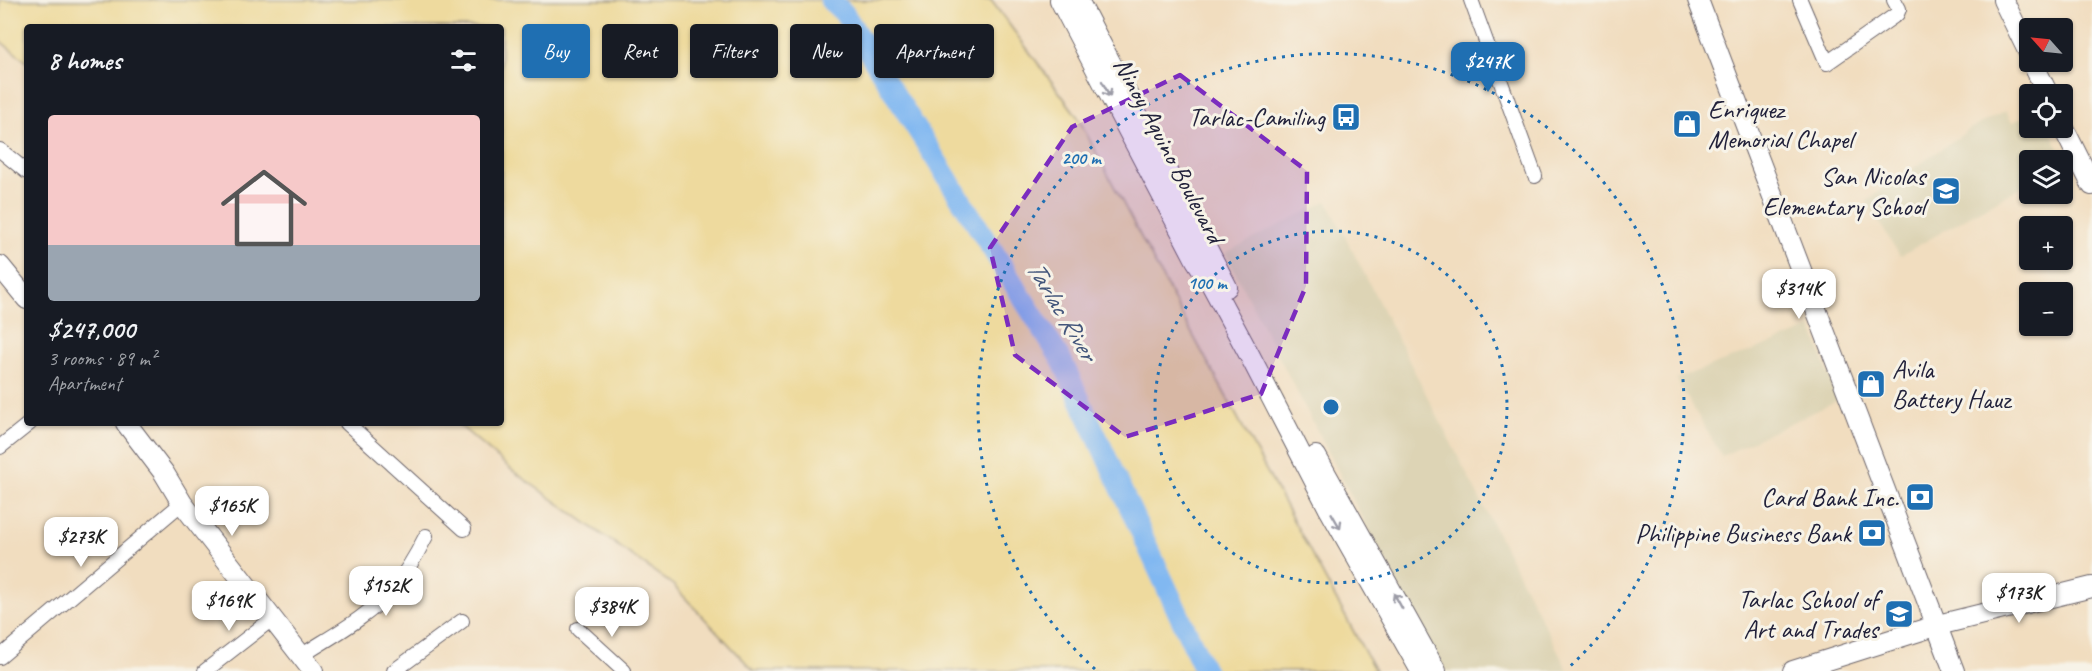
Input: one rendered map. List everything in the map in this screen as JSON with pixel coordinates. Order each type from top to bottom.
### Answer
[{"type":"main road","name":"Ninoy Aquino Boulevard","points":[[1060,0],[1328,507],[1421,671]]},
{"type":"main road","name":"Ninoy Aquino Boulevard","points":[[1078,0],[1308,442],[1436,671]]},
{"type":"main road","points":[[1698,0],[1954,671]]},
{"type":"main road","points":[[2003,0],[2019,33]]},
{"type":"main road","points":[[2068,138],[2092,185]]},
{"type":"main road","points":[[2,273],[24,296]]},
{"type":"main road","points":[[128,426],[164,473],[182,503],[307,663]]},
{"type":"main road","points":[[1793,671],[1938,625],[2092,587]]},
{"type":"street","points":[[1471,0],[1535,176]]},
{"type":"street","points":[[1800,0],[1827,63],[1897,14],[1899,9],[1894,0]]},
{"type":"street","points":[[0,150],[24,170]]},
{"type":"street","points":[[0,447],[26,426]]},
{"type":"street","points":[[350,426],[464,528]]},
{"type":"street","points":[[0,657],[182,503]]},
{"type":"street","points":[[307,663],[347,626],[389,593],[417,554],[426,536]]},
{"type":"street","points":[[205,671],[273,618]]},
{"type":"street","points":[[394,671],[462,621]]},
{"type":"street","points":[[578,629],[624,671]]},
{"type":"highlighted area","points":[[1180,75],[1307,171],[1306,286],[1261,394],[1125,437],[1015,355],[990,248],[1072,127]]},
{"type":"shaded area","name":"San Nicolas Elementary School","points":[[2006,111],[2012,123],[2019,119],[2019,138],[2054,138],[2060,150],[2019,150],[2019,188],[1900,256],[1866,201],[1973,127]]},
{"type":"shaded area","points":[[1327,201],[1568,671],[1442,671],[1225,253]]},
{"type":"shaded area","points":[[1812,328],[1838,400],[1722,456],[1676,379]]},
{"type":"sand","points":[[0,0],[991,0],[1077,116],[1375,671],[754,671],[673,585],[513,471],[460,426],[504,426],[504,24],[24,24],[24,60],[0,41]]},
{"type":"waterway","name":"Tarlac River","points":[[830,0],[844,13],[1062,361],[1205,671]]},
{"type":"place","name":"Tarlac-Camiling","points":[[1346,117]]},
{"type":"place","name":"Enriquez Memorial Chapel","points":[[1687,124]]},
{"type":"place","name":"San Nicolas Elementary School","points":[[1946,191]]},
{"type":"place","name":"Avila Battery Hauz","points":[[1871,384]]},
{"type":"place","name":"Card Bank Inc.","points":[[1920,497]]},
{"type":"place","name":"Philippine Business Bank","points":[[1872,533]]},
{"type":"place","name":"Tarlac School of Art and Trades","points":[[1899,614]]}]
